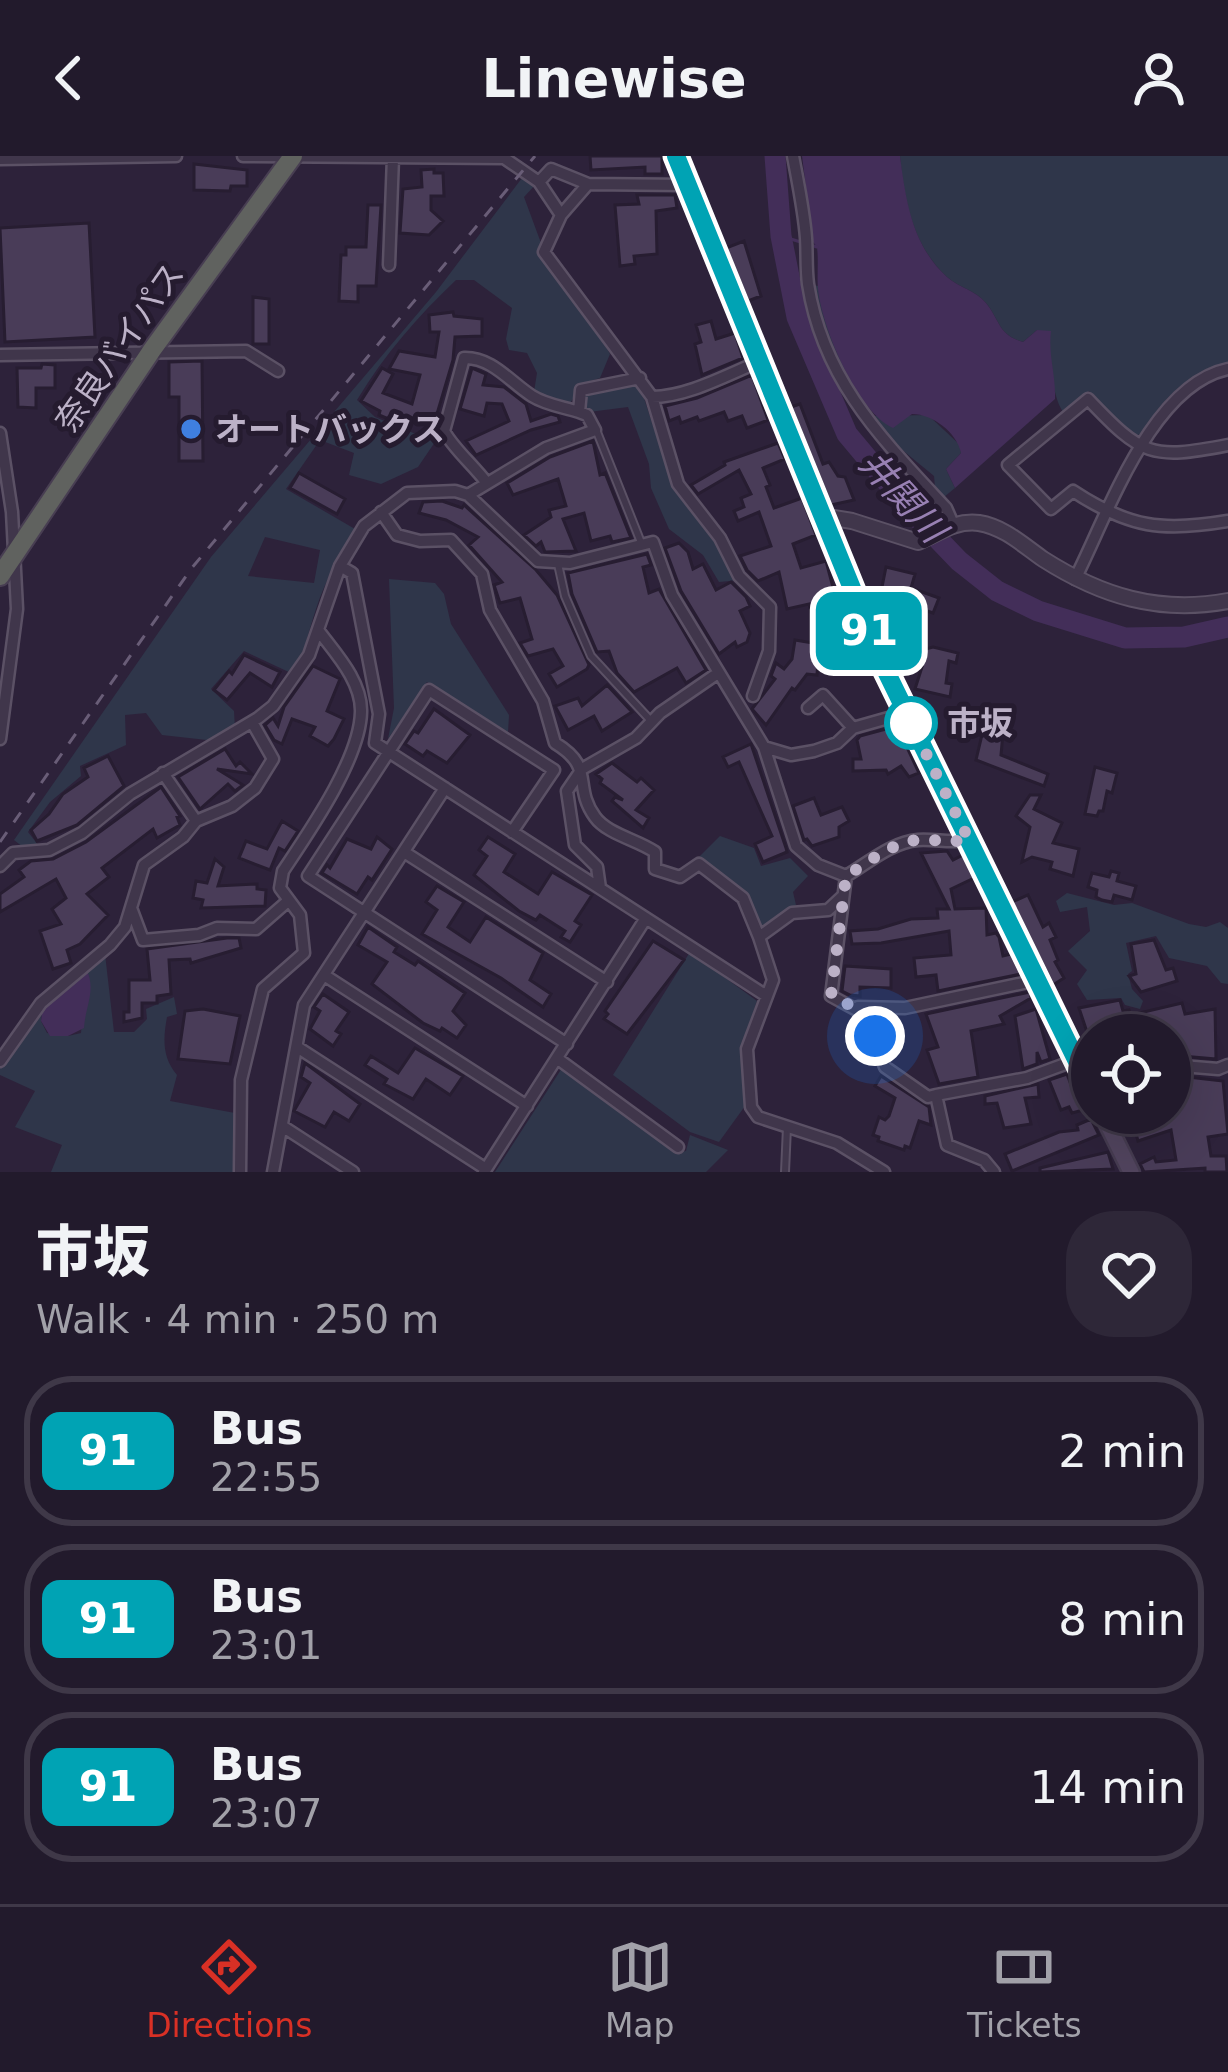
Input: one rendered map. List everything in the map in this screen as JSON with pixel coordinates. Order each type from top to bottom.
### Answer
[{"type":"highway","name":"奈良バイパス","points":[[0,576],[152,350],[292,156]]},
{"type":"main road","points":[[676,156],[906,713],[1071,1043]]},
{"type":"main road","points":[[1112,1134],[1131,1172]]},
{"type":"street","points":[[0,159],[175,156]]},
{"type":"street","points":[[243,156],[505,157],[539,182],[561,215]]},
{"type":"street","points":[[793,156],[807,243],[807,282],[848,395],[866,422],[946,508],[950,526]]},
{"type":"street","points":[[389,265],[393,157]]},
{"type":"street","points":[[539,182],[551,170],[588,184],[687,185]]},
{"type":"street","points":[[588,184],[561,215],[544,252],[640,378],[652,397],[678,484],[720,538],[740,576],[770,607],[769,651],[753,696]]},
{"type":"street","points":[[0,355],[246,351],[278,371]]},
{"type":"street","points":[[468,495],[546,448],[596,430],[586,415],[536,399],[494,367],[464,358],[444,431],[486,482]]},
{"type":"street","points":[[652,397],[706,383],[760,361]]},
{"type":"street","points":[[1075,579],[1162,410],[1206,376],[1228,369]]},
{"type":"street","points":[[579,412],[579,395],[586,387],[640,378]]},
{"type":"street","points":[[1228,445],[1171,454],[1142,447],[1126,439],[1088,399],[1008,465],[1051,509],[1073,491],[1108,512],[1157,528],[1228,521]]},
{"type":"street","points":[[0,433],[14,552],[16,631],[0,739]]},
{"type":"street","points":[[0,866],[14,853],[50,850],[82,833],[163,773],[272,706],[309,655],[321,610],[364,526],[407,493],[421,490],[468,495],[530,557],[558,564],[653,542],[672,595],[764,747],[796,846],[824,869],[846,876],[914,840],[948,844],[969,840]]},
{"type":"street","points":[[381,512],[398,535],[451,541],[482,574],[490,610],[543,701],[555,742],[573,753],[583,769],[583,789],[597,820],[655,852],[655,869],[680,878],[699,864],[743,898],[773,980],[747,1049],[752,1107],[758,1117],[837,1144],[884,1172]]},
{"type":"street","points":[[822,516],[852,521],[904,540],[923,540],[950,526],[978,524],[1004,531],[1075,579],[1118,597],[1157,605],[1228,601]]},
{"type":"street","points":[[340,566],[352,573],[379,714],[375,742],[765,994]]},
{"type":"street","points":[[240,1172],[241,1080],[263,989],[304,953],[300,915],[280,888],[283,871],[351,755],[361,712],[352,679],[318,630]]},
{"type":"street","points":[[600,888],[597,867],[575,845],[567,791],[583,769],[636,738],[718,673]]},
{"type":"street","points":[[512,832],[554,770],[429,689],[308,876],[567,1044]]},
{"type":"street","points":[[808,708],[823,695],[854,728]]},
{"type":"street","points":[[764,747],[791,755],[814,751],[837,743],[854,728],[906,713]]},
{"type":"street","points":[[0,1061],[41,1003],[110,946],[125,927],[144,865],[183,837],[196,821],[232,806],[263,780],[272,759],[252,722]]},
{"type":"street","points":[[163,773],[196,821]]},
{"type":"street","points":[[272,1172],[304,1005],[445,788]]},
{"type":"street","points":[[404,852],[607,982]]},
{"type":"street","points":[[846,876],[831,996],[858,1007],[905,1008],[1038,980]]},
{"type":"street","points":[[759,937],[792,913],[828,910],[843,896]]},
{"type":"street","points":[[131,908],[143,940],[218,928],[256,929],[288,901]]},
{"type":"street","points":[[297,1047],[485,1170],[646,918]]},
{"type":"street","points":[[324,975],[527,1106]]},
{"type":"street","points":[[858,1007],[866,1016],[885,1067],[928,1096],[1071,1070]]},
{"type":"street","points":[[557,1058],[678,1147]]},
{"type":"street","points":[[1191,1067],[1218,1070],[1228,1065]]},
{"type":"street","points":[[936,1095],[947,1145],[984,1160],[994,1172]]},
{"type":"street","points":[[282,1126],[353,1172]]},
{"type":"lane","points":[[596,430],[642,544]]},
{"type":"lane","points":[[558,564],[565,596],[592,656],[652,722]]},
{"type":"lane","points":[[784,1172],[787,1127]]},
{"type":"shaded area","points":[[802,156],[900,156],[918,237],[935,264],[982,299],[1015,339],[1023,342],[1037,330],[1051,331],[1055,399],[955,488],[946,469],[961,453],[949,432],[920,415],[912,414],[893,428],[880,419],[856,389],[836,350],[819,296],[817,247]]},
{"type":"shaded area","points":[[900,156],[1228,156],[1228,364],[1177,389],[1141,434],[1134,436],[1089,391],[1063,412],[1037,330],[1023,342],[1009,335],[982,299],[947,277],[926,251],[908,205]]},
{"type":"shaded area","points":[[522,178],[537,183],[524,197],[541,243],[539,252],[587,314],[610,354],[600,378],[584,383],[568,406],[534,392],[537,373],[527,353],[509,350],[506,339],[512,308],[474,280],[456,280],[402,337],[357,400],[375,417],[435,442],[418,467],[381,484],[349,475],[354,453],[320,440],[286,489],[355,529],[324,588],[293,674],[244,651],[211,689],[234,711],[235,729],[207,740],[162,735],[146,713],[125,715],[126,745],[80,766],[81,776],[50,802],[28,832],[39,846],[23,847],[14,840],[211,557],[436,292]],"holes":[[[265,537],[320,550],[314,583],[248,576]]]},
{"type":"shaded area","points":[[812,285],[819,286],[837,352],[873,416],[928,415],[960,445],[961,453],[946,469],[955,488],[944,497],[935,487],[934,476],[857,404],[833,355]]},
{"type":"shaded area","points":[[639,383],[672,483],[740,580],[719,582],[703,555],[669,529],[651,488],[649,464],[628,407],[589,412],[583,401],[585,392]]},
{"type":"shaded area","points":[[389,579],[435,583],[444,594],[451,624],[509,715],[508,732],[427,682],[388,739],[394,708]]},
{"type":"shaded area","points":[[720,836],[754,848],[761,866],[790,858],[808,876],[793,892],[796,905],[764,926],[758,923],[748,894],[699,857]]},
{"type":"shaded area","points":[[1067,893],[1114,905],[1132,903],[1189,924],[1206,927],[1220,922],[1228,928],[1228,984],[1221,983],[1207,966],[1169,958],[1156,936],[1126,943],[1132,989],[1143,1001],[1140,1009],[1125,1005],[1121,998],[1087,1000],[1077,984],[1087,970],[1068,951],[1090,931],[1087,907],[1060,912],[1056,901]]},
{"type":"shaded area","points":[[690,952],[757,1001],[741,1048],[745,1106],[719,1142],[690,1132],[613,1075]]},
{"type":"shaded area","points":[[105,954],[114,1032],[134,1032],[147,1019],[146,1009],[174,997],[177,1014],[167,1017],[164,1040],[177,1075],[170,1101],[235,1113],[236,1172],[51,1172],[62,1145],[15,1127],[35,1091],[0,1075],[0,1068],[43,1006],[41,1021],[47,1033],[81,1033],[86,969]]},
{"type":"shaded area","points":[[86,969],[90,991],[84,1028],[68,1036],[50,1036],[41,1021],[43,1006]]},
{"type":"shaded area","points":[[562,1068],[677,1153],[686,1151],[690,1135],[728,1150],[706,1172],[495,1172]]},
{"type":"building","points":[[590,156],[662,156],[662,174],[645,174],[645,167],[591,170]]},
{"type":"building","points":[[194,164],[247,170],[247,186],[231,186],[230,191],[194,190]]},
{"type":"building","points":[[434,169],[434,173],[443,173],[444,196],[431,196],[431,210],[443,221],[429,235],[400,233],[403,189],[422,187],[421,170]]},
{"type":"building","points":[[637,195],[675,195],[677,208],[656,211],[657,254],[634,256],[635,264],[620,266],[615,205],[639,204]]},
{"type":"building","points":[[368,205],[381,205],[376,286],[358,286],[358,302],[339,301],[341,255],[346,255],[346,247],[366,247]]},
{"type":"building","points":[[89,223],[95,337],[5,342],[0,228]]},
{"type":"building","points":[[744,241],[761,296],[748,301],[726,248]]},
{"type":"building","points":[[253,297],[269,299],[269,344],[253,344]]},
{"type":"building","points":[[453,312],[454,316],[482,319],[482,336],[455,337],[434,424],[401,415],[398,423],[361,401],[382,368],[393,374],[383,393],[412,404],[420,375],[389,369],[399,351],[435,357],[439,332],[430,332],[429,315]]},
{"type":"building","points":[[711,321],[716,339],[735,333],[743,358],[702,375],[696,325]]},
{"type":"building","name":"オートバックス","points":[[202,361],[203,461],[179,461],[179,397],[169,397],[169,362]]},
{"type":"building","points":[[42,364],[55,365],[55,388],[36,388],[36,408],[18,407],[17,368],[41,368]]},
{"type":"building","points":[[472,368],[486,374],[483,385],[504,387],[526,404],[531,421],[551,414],[560,422],[476,455],[466,441],[509,421],[502,404],[487,403],[484,416],[460,409]]},
{"type":"building","points":[[752,375],[768,420],[747,428],[742,416],[728,421],[724,412],[699,421],[697,417],[681,423],[679,417],[669,421],[665,406]]},
{"type":"building","points":[[800,404],[823,464],[829,462],[838,476],[845,477],[854,500],[831,505],[791,407]]},
{"type":"building","points":[[593,441],[600,475],[605,473],[631,538],[591,541],[584,513],[563,519],[576,551],[545,552],[541,542],[536,546],[524,535],[551,517],[549,510],[566,506],[558,479],[513,495],[507,483],[550,457]]},
{"type":"building","points":[[778,443],[785,459],[763,468],[770,485],[766,487],[774,508],[802,498],[816,535],[793,544],[801,568],[826,561],[839,610],[833,612],[838,633],[829,635],[823,614],[812,616],[809,604],[787,609],[779,572],[758,581],[747,570],[740,556],[771,546],[759,512],[738,521],[734,511],[744,507],[741,498],[751,494],[739,470],[698,494],[691,485],[724,462]]},
{"type":"building","points":[[299,473],[345,499],[337,514],[290,488]]},
{"type":"building","points":[[423,502],[464,505],[536,570],[557,595],[587,669],[557,687],[549,674],[563,666],[553,649],[528,656],[520,643],[532,639],[520,598],[500,603],[494,585],[502,582],[469,545],[478,537],[446,520],[419,513]]},
{"type":"building","points":[[679,543],[688,552],[693,569],[703,564],[716,590],[731,582],[746,597],[750,606],[740,611],[750,633],[747,642],[737,647],[735,642],[719,654],[681,591],[665,548]]},
{"type":"building","points":[[647,554],[651,565],[643,567],[649,593],[659,589],[706,670],[686,683],[677,668],[634,692],[617,673],[609,651],[597,652],[568,573]]},
{"type":"building","points":[[886,567],[915,574],[911,588],[939,598],[933,613],[907,604],[904,618],[881,615],[888,588],[882,587]]},
{"type":"building","points":[[795,640],[819,644],[817,675],[807,674],[792,688],[766,725],[752,709],[775,679],[771,676],[776,663],[784,669],[792,659]]},
{"type":"building","points":[[933,647],[958,653],[956,663],[949,661],[946,683],[952,684],[950,697],[915,689],[922,667],[901,667],[899,656]]},
{"type":"building","points":[[244,655],[280,672],[272,687],[250,673],[227,700],[214,690]]},
{"type":"building","points":[[313,666],[340,679],[327,711],[344,719],[328,746],[310,736],[315,727],[292,719],[282,744],[265,725],[273,718],[278,726],[284,707]]},
{"type":"building","points":[[607,685],[632,712],[602,731],[594,716],[568,730],[555,706],[578,698],[582,706]]},
{"type":"building","points":[[434,709],[470,735],[447,763],[405,744]]},
{"type":"building","points":[[986,718],[1004,722],[1001,755],[1048,774],[1044,786],[976,760]]},
{"type":"building","points":[[897,726],[919,773],[909,777],[901,766],[888,774],[886,770],[853,771],[853,759],[861,759],[860,736]]},
{"type":"building","points":[[751,744],[787,852],[763,862],[755,844],[772,836],[739,762],[728,767],[723,757]]},
{"type":"building","points":[[225,749],[236,766],[240,762],[252,774],[217,769],[243,785],[235,791],[228,784],[200,809],[178,777]]},
{"type":"building","points":[[108,756],[124,786],[77,825],[37,841],[31,830],[63,794],[88,777],[84,768]]},
{"type":"building","points":[[612,763],[654,790],[636,810],[649,818],[643,828],[612,801],[615,797],[623,800],[600,783],[596,774]]},
{"type":"building","points":[[1095,767],[1117,773],[1112,793],[1107,791],[1103,811],[1097,816],[1085,814]]},
{"type":"building","points":[[161,787],[180,816],[180,825],[157,838],[153,829],[102,868],[109,877],[87,894],[108,915],[80,944],[67,950],[71,963],[53,969],[40,931],[61,924],[52,909],[66,898],[56,879],[0,912],[0,894],[24,877],[19,870],[31,861],[53,859],[86,842]]},
{"type":"building","points":[[1030,795],[1041,795],[1034,809],[1062,823],[1053,843],[1079,849],[1073,876],[1050,869],[1052,862],[1032,857],[1022,862],[1030,827],[1016,816]]},
{"type":"building","points":[[814,798],[821,815],[842,807],[849,821],[839,827],[839,837],[812,846],[804,840],[793,806]]},
{"type":"building","points":[[282,821],[298,831],[285,851],[279,848],[270,870],[239,858],[246,841],[267,849]]},
{"type":"building","points":[[377,837],[392,849],[357,894],[322,873],[347,839],[371,849]]},
{"type":"building","points":[[488,837],[515,854],[504,872],[538,894],[552,872],[592,895],[575,921],[581,925],[570,942],[561,937],[565,931],[540,915],[536,920],[519,911],[474,875],[487,856],[479,850]]},
{"type":"building","points":[[947,851],[953,860],[963,855],[974,878],[951,889],[955,909],[986,908],[987,935],[996,933],[1003,956],[1011,954],[1021,974],[938,991],[936,975],[916,977],[914,958],[951,955],[949,931],[852,944],[850,931],[938,918],[937,909],[949,909],[921,853]]},
{"type":"building","points":[[215,859],[224,867],[218,886],[257,884],[257,889],[266,890],[265,906],[201,908],[203,900],[193,898],[196,881],[207,883]]},
{"type":"building","points":[[1111,871],[1119,873],[1117,881],[1136,886],[1132,900],[1114,895],[1112,902],[1102,900],[1096,897],[1097,890],[1088,887],[1092,873],[1109,877]]},
{"type":"building","points":[[437,886],[464,902],[448,927],[470,942],[486,917],[543,953],[530,980],[551,994],[543,1007],[422,934],[437,910],[426,902]]},
{"type":"building","points":[[1028,895],[1043,927],[1049,923],[1056,937],[1050,940],[1064,978],[1053,985],[1012,902]]},
{"type":"building","points":[[368,927],[397,947],[394,952],[415,965],[418,961],[465,993],[453,1011],[466,1025],[457,1038],[423,1023],[372,984],[387,962],[358,945]]},
{"type":"building","points":[[239,938],[241,948],[191,963],[190,959],[169,960],[171,994],[157,996],[157,1003],[142,1003],[142,1018],[124,1022],[124,1012],[129,1012],[129,980],[150,980],[147,949]]},
{"type":"building","points":[[1154,940],[1166,970],[1173,968],[1177,981],[1141,992],[1129,976],[1136,974],[1131,944]]},
{"type":"building","points":[[653,941],[684,960],[627,1034],[604,1019],[605,1011]]},
{"type":"building","points":[[845,966],[891,969],[891,988],[860,987],[860,996],[850,995],[842,991]]},
{"type":"building","points":[[1030,992],[1031,998],[1000,1016],[1004,1024],[971,1031],[978,1077],[939,1084],[927,1050],[938,1047],[926,1014]]},
{"type":"building","points":[[323,994],[349,1012],[336,1031],[341,1034],[333,1046],[310,1029],[320,1011],[314,1007]]},
{"type":"building","points":[[1120,1000],[1123,1011],[1131,1014],[1081,1014],[1079,1008]]},
{"type":"building","points":[[1182,1003],[1185,1014],[1135,1014]]},
{"type":"building","points":[[203,1009],[240,1016],[230,1064],[178,1059],[185,1011]]},
{"type":"building","points":[[1036,1009],[1050,1059],[1041,1062],[1037,1052],[1037,1064],[1023,1069],[1015,1016]]},
{"type":"building","points":[[1215,1009],[1216,1059],[1191,1057],[1191,1014],[1185,1014]]},
{"type":"building","points":[[415,1048],[463,1076],[450,1095],[426,1079],[413,1099],[384,1084],[387,1079],[365,1065],[371,1056],[398,1073]]},
{"type":"building","points":[[305,1063],[360,1104],[349,1121],[334,1112],[325,1127],[294,1111],[310,1083],[301,1077]]},
{"type":"building","points":[[1067,1074],[1071,1111],[1069,1107],[1061,1110],[1049,1080]]},
{"type":"building","points":[[881,1076],[929,1107],[931,1125],[919,1121],[910,1148],[878,1141],[873,1135],[879,1117],[889,1116],[895,1098],[875,1086]]},
{"type":"building","points":[[1191,1077],[1223,1081],[1228,1134],[1208,1137],[1211,1156],[1226,1156],[1227,1172],[1205,1172],[1205,1168],[1144,1172],[1140,1164],[1154,1157],[1156,1162],[1176,1160],[1172,1134],[1191,1134]]},
{"type":"building","points":[[1038,1084],[1039,1097],[1025,1098],[1031,1124],[1004,1128],[997,1103],[985,1104],[985,1096]]},
{"type":"building","points":[[1059,1132],[1099,1135],[1012,1171],[1005,1154]]},
{"type":"building","points":[[1108,1152],[1113,1169],[1040,1172],[1040,1168]]},
{"type":"waterway","name":"井関川","points":[[775,156],[781,236],[797,317],[847,434],[959,561],[997,591],[1038,611],[1125,638],[1184,637],[1228,627]]},
{"type":"waterway","points":[[781,236],[817,247]]},
{"type":"railway","points":[[0,842],[191,569],[535,156]]},
{"type":"bus line","name":"91","points":[[676,156],[884,667],[1071,1049]]},
{"type":"place","name":"オートバックス","points":[[191,429]]},
{"type":"place","name":"市坂","points":[[911,723]]},
{"type":"route","points":[[875,1036],[858,1007],[831,996],[846,876],[914,840],[948,844],[969,840],[906,713],[911,723]]}]
